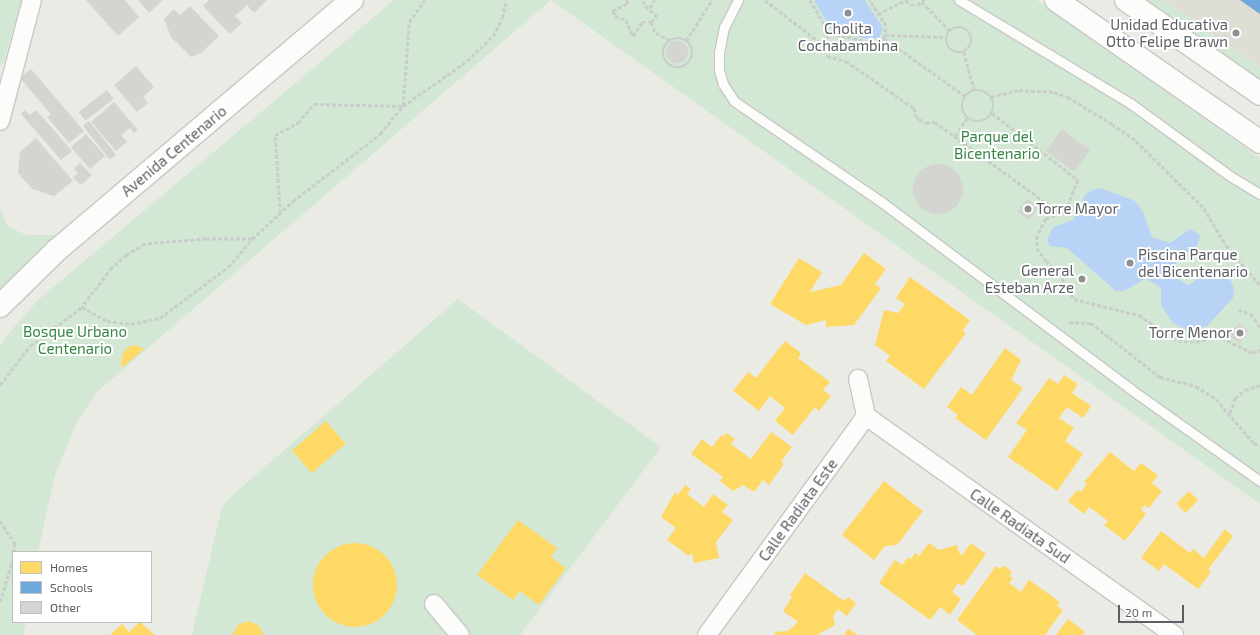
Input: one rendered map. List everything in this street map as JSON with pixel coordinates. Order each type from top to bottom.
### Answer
[{"type":"main road","name":"Avenida Centenario","points":[[0,306],[57,250],[352,0]]},
{"type":"main road","points":[[1056,0],[1260,142]]},
{"type":"main road","points":[[1126,0],[1260,94]]},
{"type":"street","points":[[0,121],[4,92],[32,0]]},
{"type":"street","points":[[858,379],[866,416]]},
{"type":"street","name":"Calle Radiata Este","points":[[707,635],[866,416]]},
{"type":"street","name":"Calle Radiata Sud","points":[[866,416],[1174,635]]},
{"type":"street","points":[[434,604],[460,635]]},
{"type":"lane","points":[[738,0],[724,27],[719,52],[719,70],[723,84],[734,101],[883,203],[1129,388],[1260,480]]},
{"type":"lane","points":[[959,0],[1130,103],[1230,176],[1260,194]]},
{"type":"path","points":[[404,106],[409,22],[425,0]]},
{"type":"path","points":[[82,307],[107,321],[131,324],[160,318],[228,267],[252,239],[280,213],[380,134],[404,106],[467,61],[493,36],[502,18],[506,0]]},
{"type":"path","points":[[628,0],[627,4],[612,11],[615,16],[626,20],[633,36],[642,22],[651,22],[657,17],[650,8],[644,5],[643,0]]},
{"type":"path","points":[[650,8],[654,0]]},
{"type":"path","points":[[686,41],[712,0]]},
{"type":"path","points":[[765,0],[822,44],[828,56],[846,61],[914,108],[916,116],[919,119],[926,123],[935,122],[1061,214]]},
{"type":"path","points":[[810,0],[830,33],[874,43],[884,38],[886,35],[886,26],[869,0]]},
{"type":"path","points":[[878,14],[906,0],[913,5],[923,1],[949,30]]},
{"type":"path","points":[[651,22],[656,33],[670,40]]},
{"type":"path","points":[[949,30],[961,27],[968,31],[971,43],[964,52]]},
{"type":"path","points":[[949,30],[946,37],[946,45],[952,51],[964,52]]},
{"type":"path","points":[[822,44],[830,33]]},
{"type":"path","points":[[886,35],[946,37]]},
{"type":"path","points":[[677,38],[686,41],[692,49],[691,59],[680,67],[670,65],[664,58],[663,49],[670,40],[677,38]]},
{"type":"path","points":[[884,38],[965,96]]},
{"type":"path","points":[[964,52],[974,90]]},
{"type":"path","points":[[974,90],[984,90],[991,97],[994,105],[992,113],[981,121],[967,118],[962,110],[965,96],[974,90]]},
{"type":"path","points":[[991,97],[1020,90],[1054,92],[1068,97],[1112,124],[1136,141],[1204,208],[1226,245],[1260,285]]},
{"type":"path","points":[[280,213],[276,135],[298,123],[314,104],[404,106]]},
{"type":"path","points":[[992,113],[1078,180],[1068,206],[1061,214],[1046,219],[1037,236],[1038,248],[1046,261],[1060,273],[1074,299],[1139,315],[1172,338],[1184,342],[1196,342],[1214,337],[1222,338],[1253,353],[1260,350]]},
{"type":"path","points":[[955,136],[967,118]]},
{"type":"path","points":[[0,385],[30,346],[82,307],[112,268],[127,255],[145,244],[206,239],[252,239]]},
{"type":"path","points":[[1238,310],[1251,314],[1260,327]]},
{"type":"path","points":[[1065,322],[1091,323],[1160,377],[1196,386],[1216,399],[1254,443],[1260,446]]},
{"type":"path","points":[[1230,414],[1235,398],[1245,390],[1260,385]]},
{"type":"path","points":[[0,521],[16,543],[14,551]]},
{"type":"path","points":[[0,602],[12,561]]},
{"type":"shaded area","name":"Unidad Educativa Otto Felipe Brawn","points":[[1163,0],[1260,0],[1260,67]]},
{"type":"green space","points":[[0,0],[22,0],[4,61],[0,67]]},
{"type":"green space","name":"Bosque Urbano Centenario","points":[[394,0],[551,0],[97,392],[77,422],[55,475],[38,551],[12,551],[12,623],[26,623],[23,635],[0,635],[0,346],[8,334],[38,300]]},
{"type":"green space","name":"Parque del Bicentenario","points":[[551,0],[1037,0],[1260,158],[1260,504]]},
{"type":"green space","points":[[1144,0],[1163,0],[1260,67],[1260,81]]},
{"type":"green space","points":[[0,208],[8,227],[27,235],[57,235],[0,288]]},
{"type":"green space","points":[[458,299],[661,447],[520,635],[192,635],[221,510],[227,500]]},
{"type":"water","points":[[814,0],[865,0],[883,28],[880,37],[871,40],[836,31],[830,27]]},
{"type":"water","name":"Piscina Parque del Bicentenario","points":[[1101,188],[1135,201],[1143,212],[1152,237],[1170,243],[1190,229],[1200,235],[1197,246],[1179,258],[1174,267],[1174,276],[1188,285],[1194,282],[1200,274],[1211,271],[1223,273],[1231,281],[1234,289],[1233,298],[1207,326],[1189,331],[1173,323],[1161,305],[1161,288],[1154,283],[1145,279],[1124,291],[1116,291],[1067,248],[1050,246],[1047,240],[1053,227],[1073,220],[1085,195],[1092,190]]},
{"type":"building: Homes","points":[[864,253],[886,269],[875,284],[881,288],[854,325],[826,327],[826,320],[806,325],[770,304],[799,258],[822,272],[810,292],[841,285]]},
{"type":"building: Homes","points":[[910,277],[970,320],[963,330],[966,333],[924,389],[886,361],[890,356],[875,345],[884,310],[898,313],[905,304],[896,298]]},
{"type":"building: Homes","points":[[785,341],[801,353],[798,358],[830,382],[823,390],[831,396],[819,411],[815,407],[793,435],[775,421],[785,408],[770,396],[759,411],[733,391],[748,372],[756,378]]},
{"type":"building: Homes","points":[[135,345],[144,349],[122,368],[121,360],[123,353],[128,347]]},
{"type":"building: Homes","points":[[1005,348],[1021,360],[1011,380],[1023,388],[986,440],[955,418],[958,415],[947,407],[961,387],[972,395]]},
{"type":"building: Homes","points":[[1064,375],[1078,384],[1072,393],[1091,406],[1083,418],[1067,407],[1059,418],[1074,428],[1065,441],[1083,454],[1057,491],[1008,457],[1027,430],[1016,423],[1049,378],[1058,384]]},
{"type":"building: Homes","points":[[326,421],[346,444],[312,473],[292,451]]},
{"type":"building: Homes","points":[[771,432],[792,447],[781,462],[784,464],[769,485],[763,480],[754,492],[743,485],[733,491],[720,481],[723,477],[691,454],[702,439],[712,447],[721,435],[723,437],[726,433],[735,439],[731,444],[751,459]]},
{"type":"building: Homes","points":[[1110,452],[1134,471],[1141,463],[1158,475],[1152,483],[1162,491],[1149,508],[1145,505],[1141,509],[1146,514],[1125,541],[1104,525],[1108,521],[1089,507],[1084,514],[1068,501],[1077,490],[1081,492],[1087,484],[1084,482]]},
{"type":"building: Homes","points":[[884,481],[923,511],[897,545],[885,546],[874,560],[842,535]]},
{"type":"building: Homes","points":[[685,485],[691,489],[687,494],[704,507],[713,494],[728,505],[722,512],[733,520],[716,542],[719,558],[694,563],[692,553],[689,556],[667,540],[676,528],[661,517],[675,492],[678,495]]},
{"type":"building: Homes","points":[[1189,491],[1198,500],[1185,513],[1176,504]]},
{"type":"building: Homes","points":[[518,520],[557,548],[551,557],[566,568],[539,605],[520,591],[513,600],[477,575]]},
{"type":"building: Homes","points":[[1225,529],[1233,536],[1208,570],[1211,572],[1198,589],[1164,564],[1159,571],[1141,558],[1161,531],[1190,553],[1193,549],[1204,558]]},
{"type":"building: Homes","points":[[355,543],[371,546],[385,555],[394,569],[397,585],[394,601],[385,615],[371,624],[355,627],[339,624],[325,615],[316,601],[313,585],[316,569],[325,555],[339,546]]},
{"type":"building: Homes","points":[[929,543],[939,550],[957,545],[959,553],[962,555],[971,543],[986,554],[963,586],[958,583],[952,592],[961,599],[950,615],[940,607],[930,620],[879,583],[895,560],[902,565],[908,557],[911,559],[915,553],[919,556]]},
{"type":"building: Homes","points":[[1003,565],[1012,572],[1009,576],[1013,578],[1009,583],[1021,592],[1029,580],[1060,602],[1057,606],[1063,610],[1045,635],[977,635],[957,620],[996,566],[1000,569]]},
{"type":"building: Homes","points":[[805,573],[844,601],[848,597],[856,603],[847,616],[838,609],[833,616],[835,625],[817,635],[775,635],[775,632],[788,631],[798,622],[783,611],[792,597],[790,595]]},
{"type":"building: Homes","points":[[1068,619],[1085,632],[1083,635],[1056,635]]},
{"type":"building: Homes","points":[[249,621],[259,626],[264,635],[232,635],[239,624]]},
{"type":"building: Homes","points":[[139,623],[141,623],[155,635],[110,635],[122,624],[129,632]]},
{"type":"building: Homes","points":[[848,629],[858,635],[844,635]]},
{"type":"building: Schools","points":[[1240,0],[1260,0],[1260,14]]},
{"type":"building: Other","points":[[86,0],[125,0],[139,17],[118,36]]},
{"type":"building: Other","points":[[138,0],[163,0],[149,13]]},
{"type":"building: Other","points":[[209,0],[267,0],[254,13],[247,5],[235,16],[242,23],[230,34],[203,6]]},
{"type":"building: Other","points":[[190,6],[219,36],[201,53],[191,57],[171,37],[164,19],[174,9],[180,15]]},
{"type":"building: Other","points":[[677,41],[685,44],[688,52],[685,60],[677,63],[669,60],[666,52],[669,44]]},
{"type":"building: Other","points":[[136,66],[154,87],[143,97],[148,103],[137,112],[114,85]]},
{"type":"building: Other","points":[[31,69],[84,131],[69,143],[47,117],[51,114],[20,78]]},
{"type":"building: Other","points":[[107,90],[114,99],[85,121],[79,112]]},
{"type":"building: Other","points":[[114,102],[138,130],[134,133],[130,128],[121,135],[127,142],[116,151],[91,122]]},
{"type":"building: Other","points":[[25,110],[30,115],[36,110],[72,151],[61,160],[21,114]]},
{"type":"building: Other","points":[[89,121],[116,154],[110,159],[83,126]]},
{"type":"building: Other","points":[[1062,129],[1090,150],[1074,172],[1046,151]]},
{"type":"building: Other","points":[[86,134],[105,156],[90,169],[71,147]]},
{"type":"building: Other","points":[[36,138],[73,181],[54,196],[32,189],[18,173],[20,152]]},
{"type":"building: Other","points":[[80,163],[92,175],[81,185],[73,178],[78,173],[74,169]]},
{"type":"building: Other","points":[[933,164],[943,164],[956,171],[963,184],[963,194],[956,207],[943,214],[933,214],[924,210],[917,203],[913,194],[913,184],[917,175],[924,168]]},
{"type":"building: Other","name":"Torre Mayor","points":[[1027,199],[1038,207],[1029,220],[1018,212]]},
{"type":"building: Other","name":"Torre Menor","points":[[1239,323],[1249,331],[1239,344],[1229,335]]},
{"type":"place","name":"Cholita Cochabambina","points":[[848,13]]},
{"type":"place","name":"Unidad Educativa Otto Felipe Brawn","points":[[1236,33]]},
{"type":"place","name":"Torre Mayor","points":[[1028,209]]},
{"type":"place","name":"Piscina Parque del Bicentenario","points":[[1130,263]]},
{"type":"place","name":"General Esteban Arze","points":[[1082,279]]},
{"type":"place","name":"Torre Menor","points":[[1240,333]]}]
